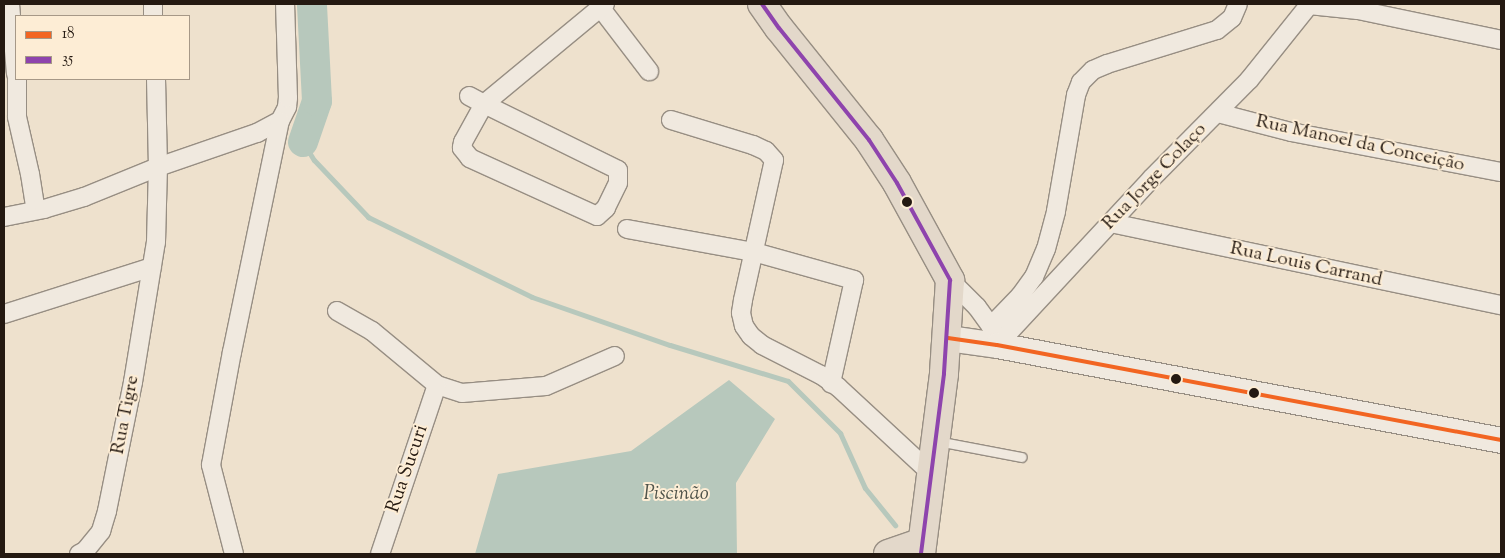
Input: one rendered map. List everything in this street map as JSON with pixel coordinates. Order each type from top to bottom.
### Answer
[{"type":"main road","points":[[762,4],[870,140],[897,183],[950,280],[948,338],[937,440],[931,472],[922,548],[888,554]]},
{"type":"main road","points":[[948,338],[994,335],[1501,440]]},
{"type":"street","points":[[10,4],[15,62]]},
{"type":"street","points":[[234,554],[211,465],[232,352],[280,121],[287,107],[285,4]]},
{"type":"street","points":[[950,280],[977,307],[994,335],[1034,276],[1046,249],[1056,211],[1076,95],[1081,82],[1093,70],[1107,64],[1217,30],[1232,18],[1238,4]]},
{"type":"street","points":[[476,100],[618,170],[618,183],[606,208],[597,216],[589,214],[470,158],[462,148],[476,100],[602,5],[649,72]]},
{"type":"street","name":"Rua Jorge Colaço","points":[[994,335],[1111,223],[1193,135],[1218,113],[1249,80],[1309,5],[1358,10],[1501,40]]},
{"type":"street","points":[[17,80],[17,117],[36,210]]},
{"type":"street","name":"Rua Tigre","points":[[79,554],[85,551],[101,531],[107,511],[133,382],[152,267],[156,242],[158,167],[156,80]]},
{"type":"street","name":"Rua Manoel da Conceição","points":[[1218,113],[1291,132],[1501,172]]},
{"type":"street","points":[[671,120],[753,145],[772,155],[774,160],[773,172],[743,300],[744,326],[751,336],[762,345],[802,364],[831,383],[931,472]]},
{"type":"street","points":[[4,217],[84,197],[158,167],[264,130],[280,121]]},
{"type":"street","name":"Rua Louis Carrand","points":[[1111,223],[1501,305]]},
{"type":"street","points":[[627,229],[754,252],[854,280],[831,383]]},
{"type":"street","points":[[4,314],[152,267]]},
{"type":"street","points":[[337,311],[372,331],[437,385],[462,393],[546,386],[615,356]]},
{"type":"street","name":"Rua Sucuri","points":[[380,554],[437,385]]},
{"type":"lane","points":[[937,440],[1022,457]]},
{"type":"water","name":"Piscinão","points":[[729,380],[775,419],[736,483],[737,554],[475,554],[498,474],[631,451]]},
{"type":"waterway","points":[[303,142],[317,101],[312,4]]},
{"type":"waterway","points":[[303,142],[314,160],[368,217],[532,297],[670,345],[788,381],[840,433],[865,488],[895,525]]},
{"type":"transit line","name":"35","points":[[762,4],[869,140],[897,183],[950,280],[944,374],[921,554]]},
{"type":"transit line","name":"18","points":[[948,338],[997,345],[1501,440]]}]
